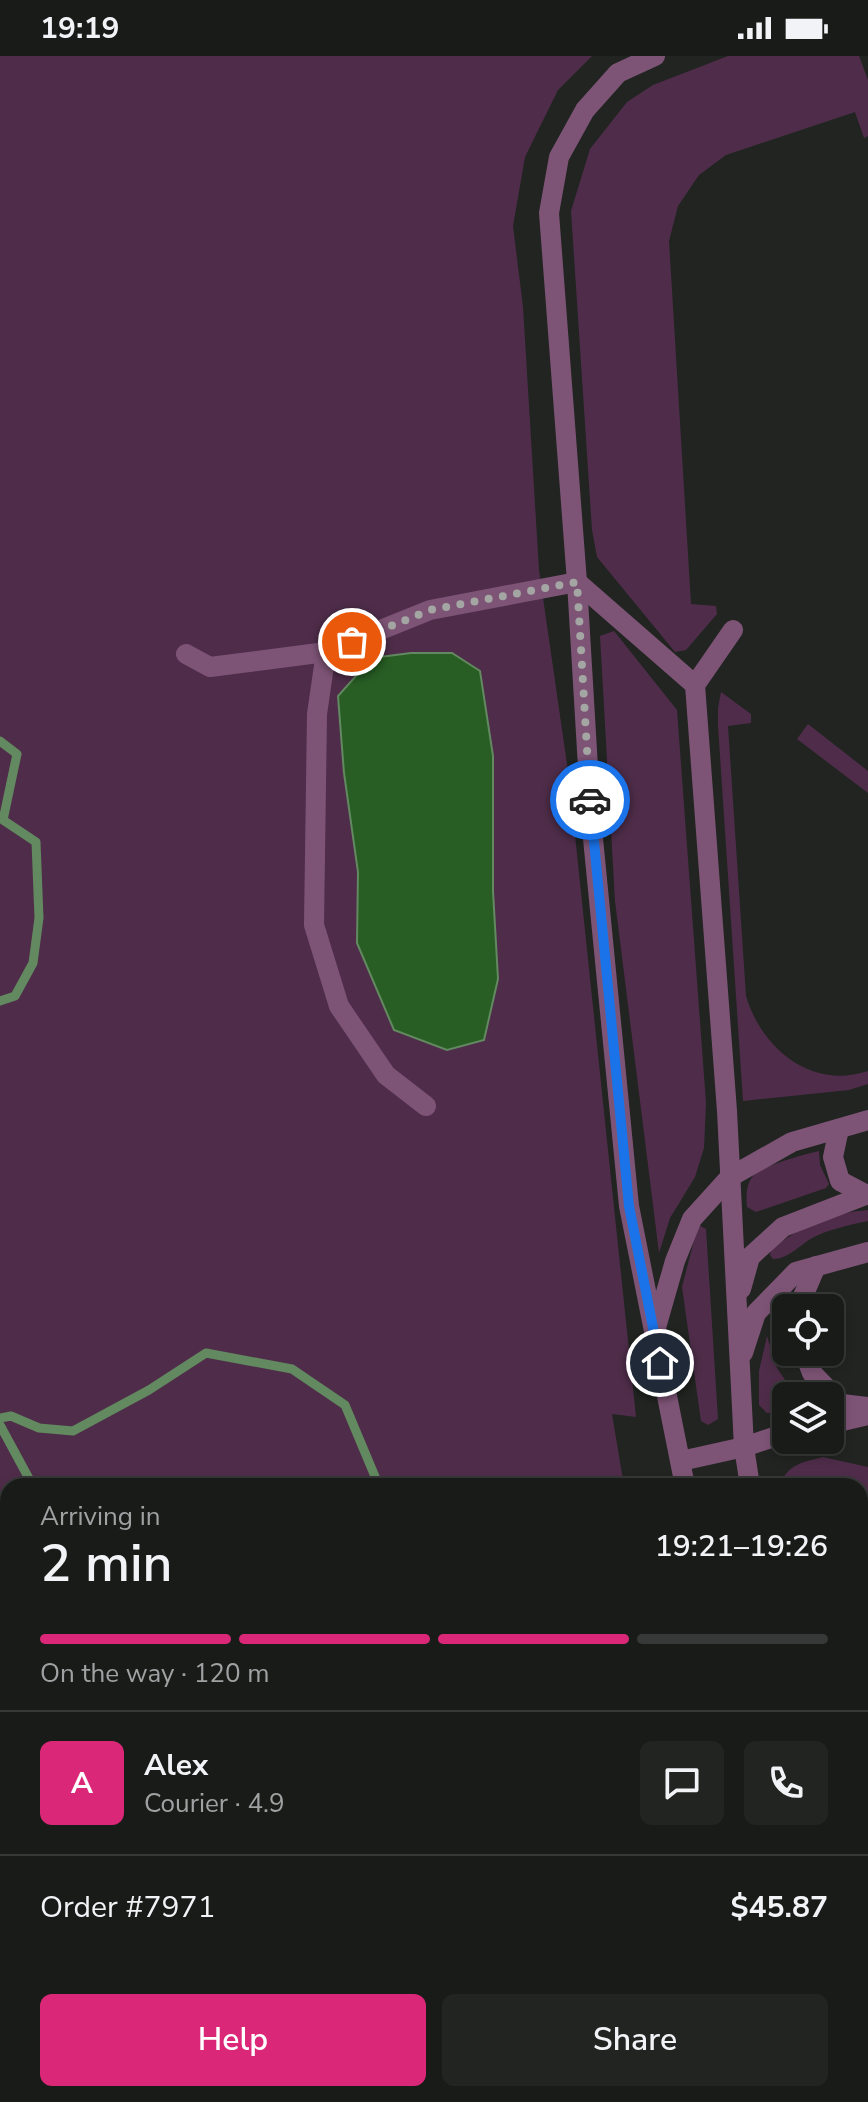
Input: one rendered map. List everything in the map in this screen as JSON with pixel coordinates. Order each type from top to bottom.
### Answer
[{"type":"lane","points":[[655,56],[618,73],[585,110],[559,157],[549,213],[591,818],[629,1206],[684,1478]]},
{"type":"lane","points":[[186,654],[210,667],[326,652],[430,610],[577,582]]},
{"type":"lane","points":[[577,582],[695,685]]},
{"type":"lane","points":[[733,630],[695,685],[730,1177],[744,1447],[749,1478]]},
{"type":"lane","points":[[326,652],[317,714],[314,925],[339,1006],[386,1075],[426,1106]]},
{"type":"lane","points":[[654,1335],[675,1261],[692,1219],[730,1177],[792,1142],[868,1120]]},
{"type":"lane","points":[[839,1129],[833,1157],[840,1181],[867,1194]]},
{"type":"lane","points":[[736,1304],[750,1257],[783,1227],[867,1194]]},
{"type":"lane","points":[[739,1365],[756,1313],[796,1272],[868,1252]]},
{"type":"lane","points":[[804,1294],[816,1266]]},
{"type":"lane","points":[[809,1366],[812,1373],[842,1404],[868,1407]]},
{"type":"lane","points":[[844,1421],[868,1415]]},
{"type":"lane","points":[[681,1461],[772,1438]]},
{"type":"shaded area","points":[[0,56],[592,56],[558,90],[525,157],[513,226],[523,307],[539,570],[569,778],[636,1417],[612,1414],[623,1478],[0,1478]]},
{"type":"shaded area","points":[[728,56],[859,56],[868,80],[868,136],[864,138],[855,112],[726,155],[699,175],[678,206],[669,241],[691,604],[716,606],[717,614],[686,650],[675,652],[597,557],[592,530],[571,211],[590,149],[627,102],[653,85]]},
{"type":"shaded area","points":[[614,631],[677,710],[706,1103],[704,1148],[695,1177],[670,1218],[659,1253],[615,901],[600,636]]},
{"type":"shaded area","points":[[411,653],[452,653],[480,671],[493,756],[493,891],[498,979],[484,1040],[447,1050],[394,1030],[357,943],[358,872],[344,773],[338,696],[372,658]]},
{"type":"shaded area","points":[[721,692],[751,714],[751,723],[728,726],[746,996],[753,1015],[777,1048],[792,1060],[809,1070],[827,1075],[868,1071],[868,1084],[849,1090],[743,1101],[718,726]]},
{"type":"shaded area","points":[[808,724],[868,771],[868,793],[797,739]]},
{"type":"shaded area","points":[[819,1151],[820,1165],[829,1184],[826,1188],[756,1212],[747,1207],[748,1187],[758,1172]]},
{"type":"shaded area","points":[[868,1210],[868,1221],[812,1238],[784,1257],[773,1259],[770,1255],[771,1250],[782,1242],[816,1222]]},
{"type":"shaded area","points":[[698,1225],[706,1229],[718,1419],[708,1425],[701,1421],[682,1287]]},
{"type":"shaded area","points":[[767,1336],[772,1366],[776,1366],[786,1382],[772,1382],[772,1413],[767,1413],[759,1405],[759,1371]]},
{"type":"shaded area","points":[[823,1457],[868,1467],[868,1478],[784,1478],[791,1468]]},
{"type":"waterway","points":[[0,741],[17,754],[3,820],[36,842],[39,918],[33,963],[15,996],[0,1001]]},
{"type":"waterway","points":[[0,1418],[11,1416],[39,1428],[73,1431],[149,1390],[206,1353],[292,1369],[345,1405],[376,1478]]},
{"type":"waterway","points":[[0,1425],[29,1478]]},
{"type":"way so far","points":[[352,642],[430,610],[577,582],[590,800]]},
{"type":"route","points":[[590,800],[629,1206],[660,1363]]}]
